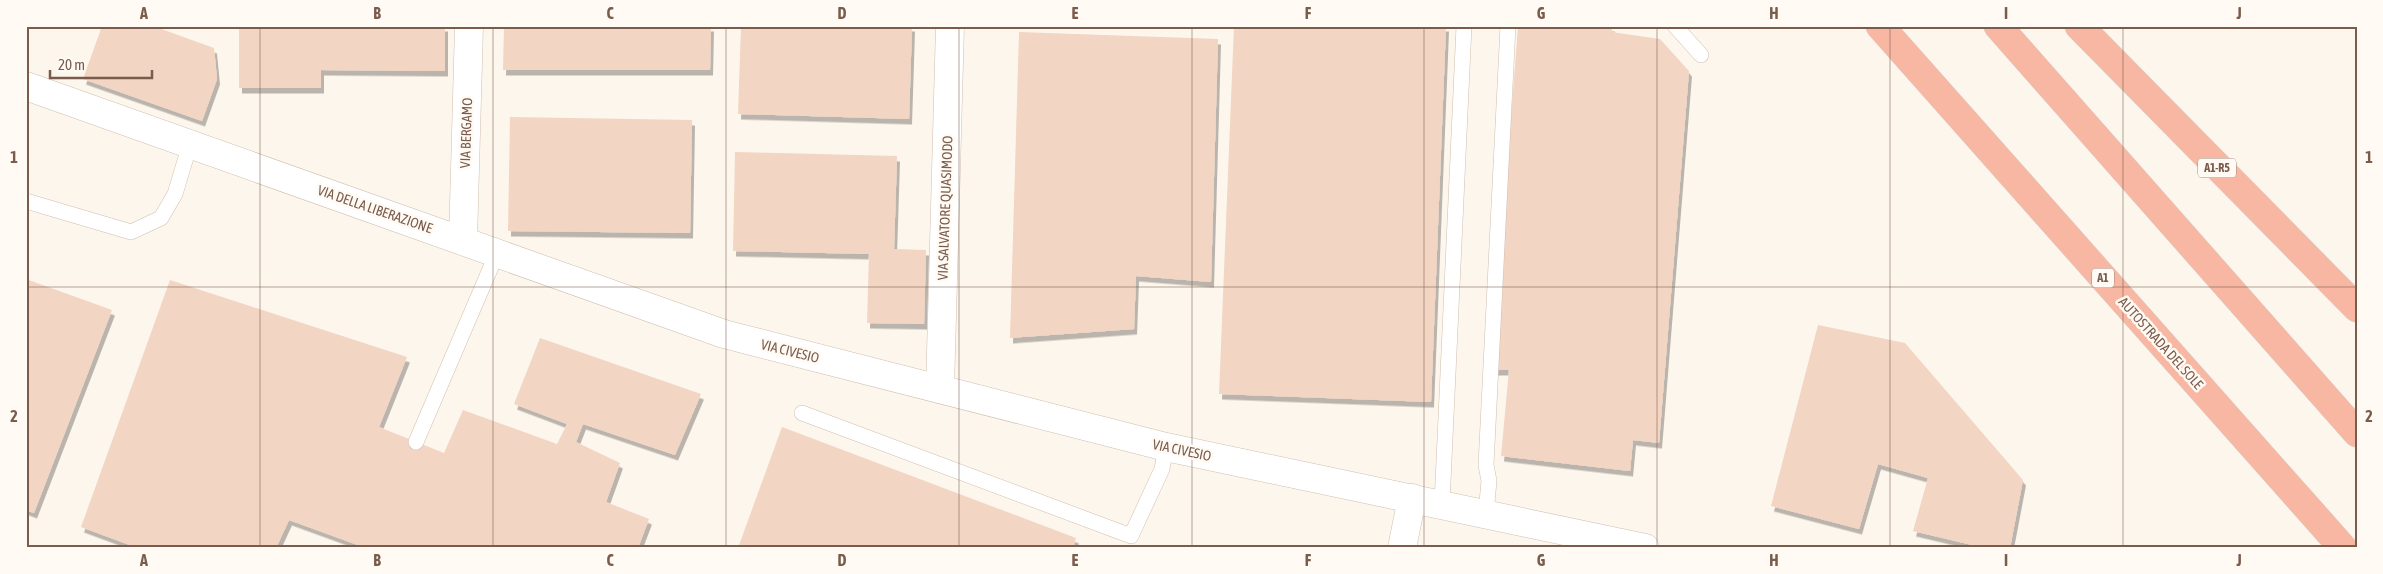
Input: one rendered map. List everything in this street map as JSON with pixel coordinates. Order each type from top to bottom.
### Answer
[{"type":"highway","name":"AUTOSTRADA DEL SOLE","points":[[1880,26],[2336,542]]},
{"type":"highway","points":[[1998,26],[2357,433]]},
{"type":"highway","name":"A1-R5","points":[[2079,26],[2357,308]]},
{"type":"street","name":"VIA BERGAMO","points":[[463,240],[469,26]]},
{"type":"street","name":"VIA SALVATORE QUASIMODO","points":[[940,389],[950,26]]},
{"type":"street","name":"VIA DELLA LIBERAZIONE","points":[[26,86],[724,334]]},
{"type":"street","name":"VIA CIVESIO","points":[[724,334],[1166,447],[1486,513],[1632,546]]},
{"type":"street","points":[[1402,548],[1412,498]]},
{"type":"lane","points":[[1442,504],[1464,26]]},
{"type":"lane","points":[[1486,513],[1489,481],[1486,465],[1508,26]]},
{"type":"lane","points":[[1675,26],[1701,55]]},
{"type":"lane","points":[[26,201],[131,232],[162,218],[176,194],[190,144]]},
{"type":"lane","points":[[416,442],[497,253]]},
{"type":"lane","points":[[802,413],[1129,542],[1162,469],[1166,447]]},
{"type":"building","points":[[102,26],[153,26],[214,48],[217,79],[202,121],[83,79]]},
{"type":"building","points":[[239,26],[445,26],[445,71],[321,70],[321,88],[239,88]]},
{"type":"building","points":[[504,26],[711,26],[710,70],[503,70]]},
{"type":"building","points":[[741,26],[912,26],[909,119],[738,114]]},
{"type":"building","points":[[1234,26],[1446,26],[1431,402],[1219,394]]},
{"type":"building","points":[[1518,26],[1612,26],[1612,32],[1660,39],[1689,71],[1659,443],[1633,440],[1630,471],[1501,456],[1509,370],[1492,370]]},
{"type":"building","points":[[1019,32],[1218,39],[1211,282],[1136,276],[1134,329],[1010,338]]},
{"type":"building","points":[[510,117],[692,120],[690,233],[508,231]]},
{"type":"building","points":[[735,152],[897,156],[894,249],[926,250],[924,324],[867,323],[869,254],[733,251]]},
{"type":"building","points":[[26,279],[112,310],[34,513],[26,510]]},
{"type":"building","points":[[170,280],[407,357],[379,427],[444,453],[463,410],[557,444],[567,424],[514,404],[540,338],[701,394],[675,455],[583,424],[576,442],[620,463],[606,502],[649,519],[638,548],[366,548],[289,520],[276,548],[138,548],[81,527]]},
{"type":"building","points":[[1818,325],[1905,343],[2023,480],[2010,548],[1985,548],[1913,531],[1928,478],[1878,464],[1859,529],[1771,506]]},
{"type":"building","points":[[782,427],[1076,538],[1073,548],[738,548]]}]
